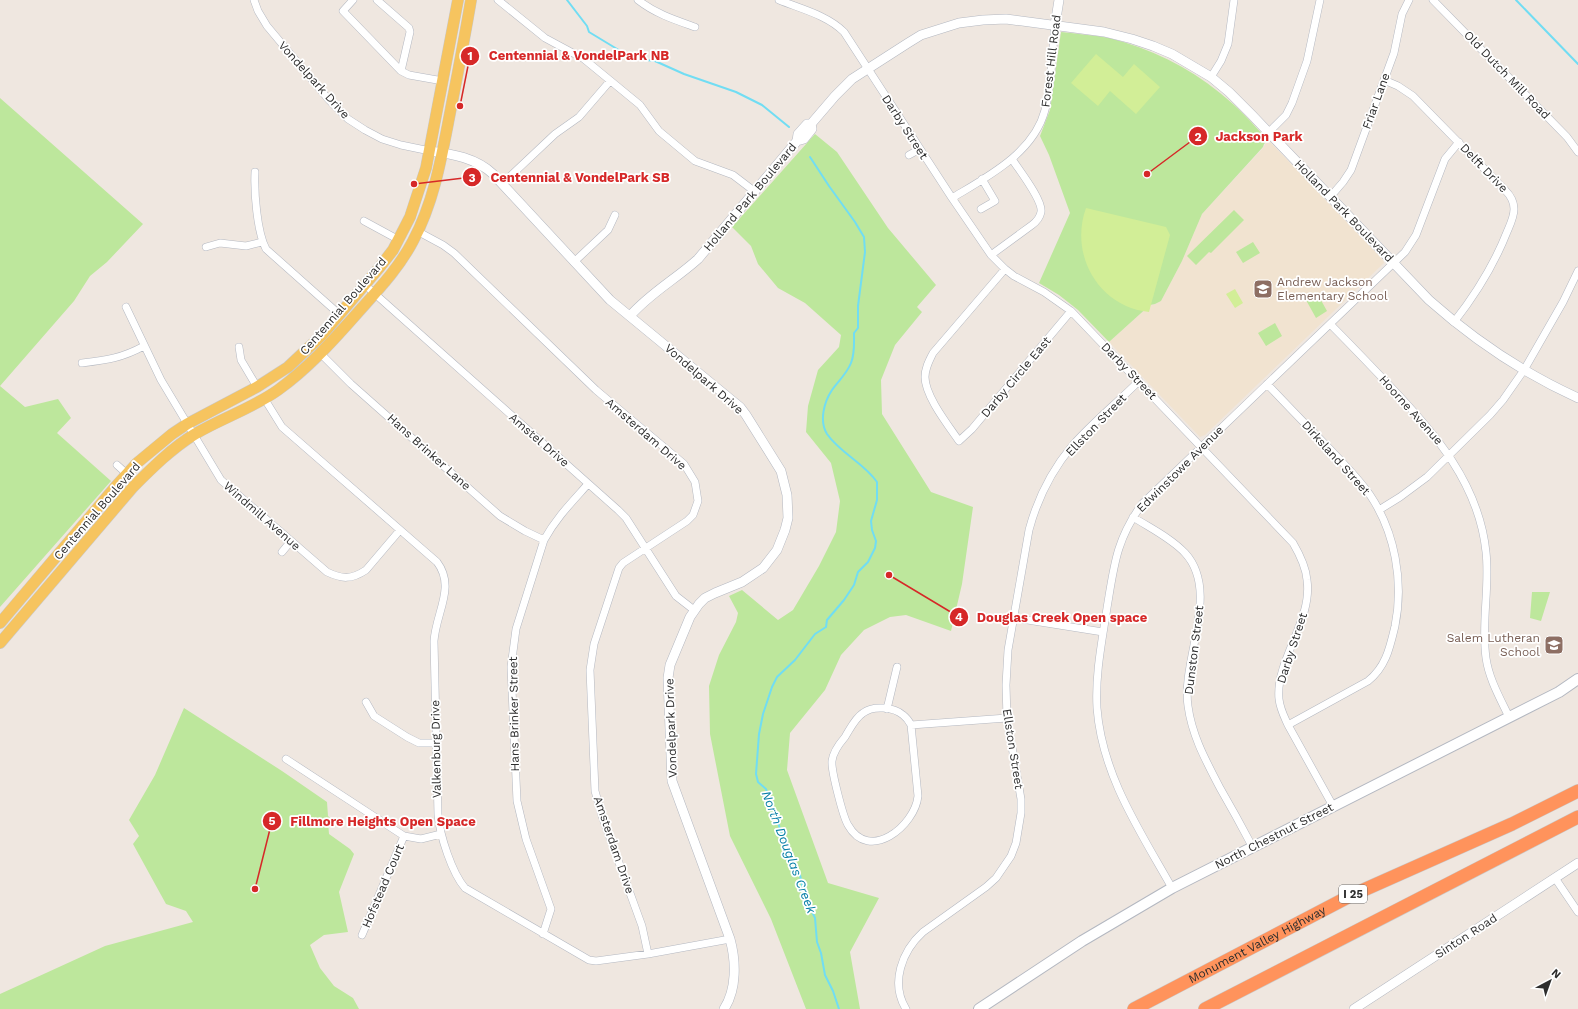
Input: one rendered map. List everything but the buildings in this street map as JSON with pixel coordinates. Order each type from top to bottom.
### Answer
[{"type":"highway","name":"Monument Valley Highway","points":[[1134,1009],[1350,896],[1512,824],[1578,791]]},
{"type":"highway","points":[[1205,1009],[1578,817]]},
{"type":"main road","name":"Centennial Boulevard","points":[[0,623],[127,474],[172,434],[187,424],[257,387],[288,366],[322,335],[379,268],[399,240],[410,217],[420,188],[430,151],[458,0]]},
{"type":"main road","name":"Centennial Boulevard","points":[[0,643],[132,487],[162,459],[194,435],[264,398],[296,377],[321,354],[374,295],[403,256],[417,231],[434,188],[471,0]]},
{"type":"main road","name":"North Chestnut Street","points":[[979,1009],[1082,941],[1172,888],[1252,846],[1559,692],[1578,679]]},
{"type":"street","name":"Vondelpark Drive","points":[[254,0],[258,11],[267,26],[341,113],[357,125],[382,139],[401,145],[468,159],[482,165],[502,184],[610,300],[740,407],[776,462],[785,482],[788,518],[782,540],[777,550],[763,568],[753,576],[705,598],[694,610],[669,671],[672,781],[730,939],[734,955],[735,966],[729,998],[724,1009]]},
{"type":"street","points":[[353,0],[343,11],[401,71],[409,75],[443,82]]},
{"type":"street","points":[[377,0],[410,28],[401,71]]},
{"type":"street","points":[[498,0],[545,38],[560,47],[577,54],[640,105],[659,131],[695,161],[733,175],[754,191]]},
{"type":"street","points":[[638,0],[666,17],[695,27]]},
{"type":"street","name":"Darby Street","points":[[779,0],[823,17],[835,24],[844,32],[991,255],[1004,269],[1057,300],[1071,311],[1289,538],[1301,557],[1308,582],[1305,610],[1280,679],[1279,689],[1282,711],[1288,725],[1333,806]]},
{"type":"street","name":"Forest Hill Road","points":[[952,198],[1012,159],[1030,141],[1039,126],[1045,112],[1048,97],[1059,0]]},
{"type":"street","points":[[1211,77],[1221,61],[1228,44],[1234,0]]},
{"type":"street","points":[[1269,132],[1286,115],[1292,103],[1308,61],[1320,0]]},
{"type":"street","name":"Friar Lane","points":[[1331,196],[1351,170],[1384,80],[1396,43],[1402,14],[1409,0]]},
{"type":"street","name":"Old Dutch Mill Road","points":[[1433,0],[1567,137],[1578,152]]},
{"type":"street","name":"Holland Park Boulevard","points":[[630,316],[648,297],[698,259],[797,141],[798,134],[807,124],[811,124],[843,87],[867,69],[922,35],[959,23],[977,20],[1006,19],[1104,32],[1132,39],[1172,54],[1211,77],[1229,92],[1269,132],[1430,300],[1454,322],[1487,347],[1524,370],[1578,398]]},
{"type":"street","name":"Delft Drive","points":[[1384,80],[1398,86],[1413,96],[1510,196],[1514,209],[1497,256],[1479,288],[1454,322]]},
{"type":"street","points":[[502,184],[550,139],[579,117],[610,81]]},
{"type":"street","name":"Edwinstowe Avenue","points":[[1172,888],[1117,786],[1107,758],[1100,731],[1097,707],[1097,684],[1103,632],[1115,562],[1124,532],[1142,504],[1405,252],[1414,239],[1444,158],[1459,142]]},
{"type":"street","points":[[909,156],[920,149]]},
{"type":"street","points":[[991,255],[1037,221],[1041,212],[1040,202],[1012,159]]},
{"type":"street","points":[[255,172],[254,185],[262,242],[270,254],[339,314]]},
{"type":"street","points":[[982,179],[995,200],[982,209]]},
{"type":"street","points":[[574,262],[608,230],[615,214]]},
{"type":"street","points":[[364,221],[399,240]]},
{"type":"street","name":"Amsterdam Drive","points":[[417,231],[443,245],[454,253],[585,380],[684,464],[695,482],[698,501],[696,508],[687,521],[623,563],[616,574],[594,644],[590,670],[595,791],[602,816],[642,926],[648,954]]},
{"type":"street","points":[[206,247],[220,243],[246,246],[262,242]]},
{"type":"street","name":"Darby Circle East","points":[[1004,269],[933,353],[926,368],[925,378],[927,388],[936,406],[958,441],[972,429],[1071,311]]},
{"type":"street","points":[[1379,510],[1415,487],[1490,415],[1503,400],[1524,370],[1564,302],[1578,271]]},
{"type":"street","name":"Amstel Drive","points":[[364,285],[626,518],[676,596],[694,610]]},
{"type":"street","name":"Windmill Avenue","points":[[126,307],[162,380],[221,480],[326,572],[338,577],[351,577],[366,570],[400,530]]},
{"type":"street","name":"Hoorne Avenue","points":[[1330,324],[1419,416],[1449,455],[1470,491],[1482,529],[1487,568],[1484,634],[1486,659],[1497,693],[1509,717]]},
{"type":"street","points":[[82,363],[114,359],[130,354],[144,346]]},
{"type":"street","points":[[240,347],[241,360],[257,387]]},
{"type":"street","name":"Hans Brinker Lane","points":[[321,354],[352,384],[500,516],[544,540]]},
{"type":"street","name":"Ellston Street","points":[[906,1009],[902,1001],[899,986],[900,971],[907,950],[914,940],[923,932],[986,887],[996,878],[1011,856],[1016,843],[1020,821],[1021,799],[1007,718],[1006,685],[1008,650],[1028,530],[1033,516],[1049,481],[1061,460],[1073,445],[1138,381]]},
{"type":"street","name":"Dirksland Street","points":[[1267,384],[1361,483],[1379,510],[1388,530],[1393,547],[1398,581],[1398,613],[1386,658],[1379,671],[1368,681],[1288,725]]},
{"type":"street","name":"Valkenburg Drive","points":[[264,398],[282,427],[437,562],[445,575],[446,584],[434,631],[438,815],[441,834],[456,876],[465,888],[589,960],[596,961],[648,954],[730,939]]},
{"type":"street","points":[[117,465],[127,474]]},
{"type":"street","name":"Hans Brinker Street","points":[[543,934],[550,909],[526,839],[517,801],[511,667],[516,629],[544,540],[562,512],[588,484]]},
{"type":"street","name":"Dunston Street","points":[[1133,517],[1177,546],[1186,554],[1198,576],[1200,602],[1188,673],[1187,690],[1191,724],[1204,757],[1252,846]]},
{"type":"street","points":[[282,552],[291,541]]},
{"type":"street","points":[[1014,618],[1103,632]]},
{"type":"street","points":[[887,709],[897,667]]},
{"type":"street","points":[[366,702],[374,716],[406,738],[420,742],[436,743]]},
{"type":"street","points":[[869,709],[887,709],[902,714],[911,725],[918,796],[917,805],[907,821],[893,834],[875,842],[866,841],[858,837],[847,824],[832,771],[832,760],[835,751],[858,717],[869,709]]},
{"type":"street","points":[[911,725],[1007,718]]},
{"type":"street","points":[[286,760],[404,836],[421,839],[441,834]]},
{"type":"street","name":"Hofstead Court","points":[[362,936],[404,836]]},
{"type":"street","name":"Sinton Road","points":[[1354,1009],[1578,863]]},
{"type":"street","points":[[1555,878],[1578,912]]},
{"type":"shaded area","name":"Andrew Jackson Elementary School","points":[[1268,140],[1383,260],[1384,263],[1205,435],[1200,437],[1109,342],[1150,305],[1161,301],[1182,261],[1202,214],[1263,148]]},
{"type":"green space","points":[[1061,32],[1091,35],[1124,42],[1154,53],[1182,67],[1227,98],[1268,140],[1202,214],[1182,261],[1161,301],[1150,305],[1109,342],[1078,310],[1059,295],[1039,283],[1070,213],[1049,155],[1040,136],[1050,110]]},
{"type":"green space","points":[[1096,54],[1123,77],[1134,64],[1160,87],[1136,114],[1110,91],[1098,106],[1071,83]]},
{"type":"green space","points":[[0,98],[143,224],[107,262],[90,276],[74,301],[0,386]]},
{"type":"green space","points":[[815,134],[837,152],[888,228],[936,285],[917,307],[922,312],[895,345],[881,380],[882,414],[931,492],[973,507],[962,584],[951,631],[906,615],[890,617],[864,630],[841,655],[825,690],[790,733],[787,770],[828,883],[879,898],[850,952],[860,1009],[806,1009],[771,919],[730,836],[710,734],[709,686],[719,655],[736,622],[738,613],[729,596],[742,590],[778,620],[793,610],[819,566],[836,532],[840,501],[831,463],[806,432],[808,406],[818,370],[839,347],[841,335],[805,303],[778,288],[758,264],[751,246],[732,227]]},
{"type":"green space","points":[[1086,208],[1166,227],[1170,235],[1149,312],[1131,308],[1116,300],[1103,289],[1092,276],[1085,260],[1082,243],[1082,226]]},
{"type":"green space","points":[[1234,210],[1244,220],[1211,253],[1209,252],[1196,265],[1187,256]]},
{"type":"green space","points":[[1253,242],[1260,253],[1243,263],[1236,252]]},
{"type":"green space","points":[[1235,289],[1243,303],[1235,308],[1226,294]]},
{"type":"green space","points":[[1317,293],[1327,311],[1316,318],[1306,300]]},
{"type":"green space","points":[[1275,323],[1282,336],[1266,346],[1258,333]]},
{"type":"green space","points":[[0,386],[25,407],[58,399],[71,418],[57,433],[111,481],[0,607]]},
{"type":"green space","points":[[1532,592],[1550,592],[1541,621],[1530,618]]},
{"type":"green space","points":[[184,708],[327,802],[328,816],[330,818],[328,822],[329,834],[350,849],[354,854],[339,892],[348,932],[324,935],[310,945],[320,968],[334,986],[353,998],[359,1009],[0,1009],[0,994],[105,946],[193,922],[186,911],[166,904],[133,844],[139,836],[129,820],[155,775]]},
{"type":"waterway","name":"North Douglas Creek","points":[[567,0],[587,26],[589,32],[622,52],[638,59],[655,61],[684,74],[736,92],[762,105],[789,127]]},
{"type":"waterway","name":"North Douglas Creek","points":[[1516,0],[1578,64]]},
{"type":"waterway","name":"North Douglas Creek","points":[[810,157],[864,237],[865,252],[858,306],[858,328],[854,333],[853,356],[847,371],[829,395],[825,406],[823,423],[827,434],[832,441],[866,469],[877,482],[877,500],[871,521],[872,530],[876,541],[875,548],[868,562],[858,572],[854,585],[844,600],[827,620],[826,627],[815,634],[795,660],[777,677],[763,714],[759,734],[756,774],[758,782],[766,789],[784,840],[800,875],[804,895],[815,918],[817,942],[821,953],[825,975],[833,991],[839,1009]]},
{"type":"place","name":"Centennial & VondelPark NB","points":[[460,106]]},
{"type":"place","name":"Jackson Park","points":[[1147,174]]},
{"type":"place","name":"Centennial & VondelPark SB","points":[[414,184]]},
{"type":"place","name":"Andrew Jackson Elementary School","points":[[1263,289]]},
{"type":"place","name":"Douglas Creek Open space","points":[[889,575]]},
{"type":"place","name":"Salem Lutheran School","points":[[1554,645]]},
{"type":"place","name":"Fillmore Heights Open Space","points":[[255,889]]}]
